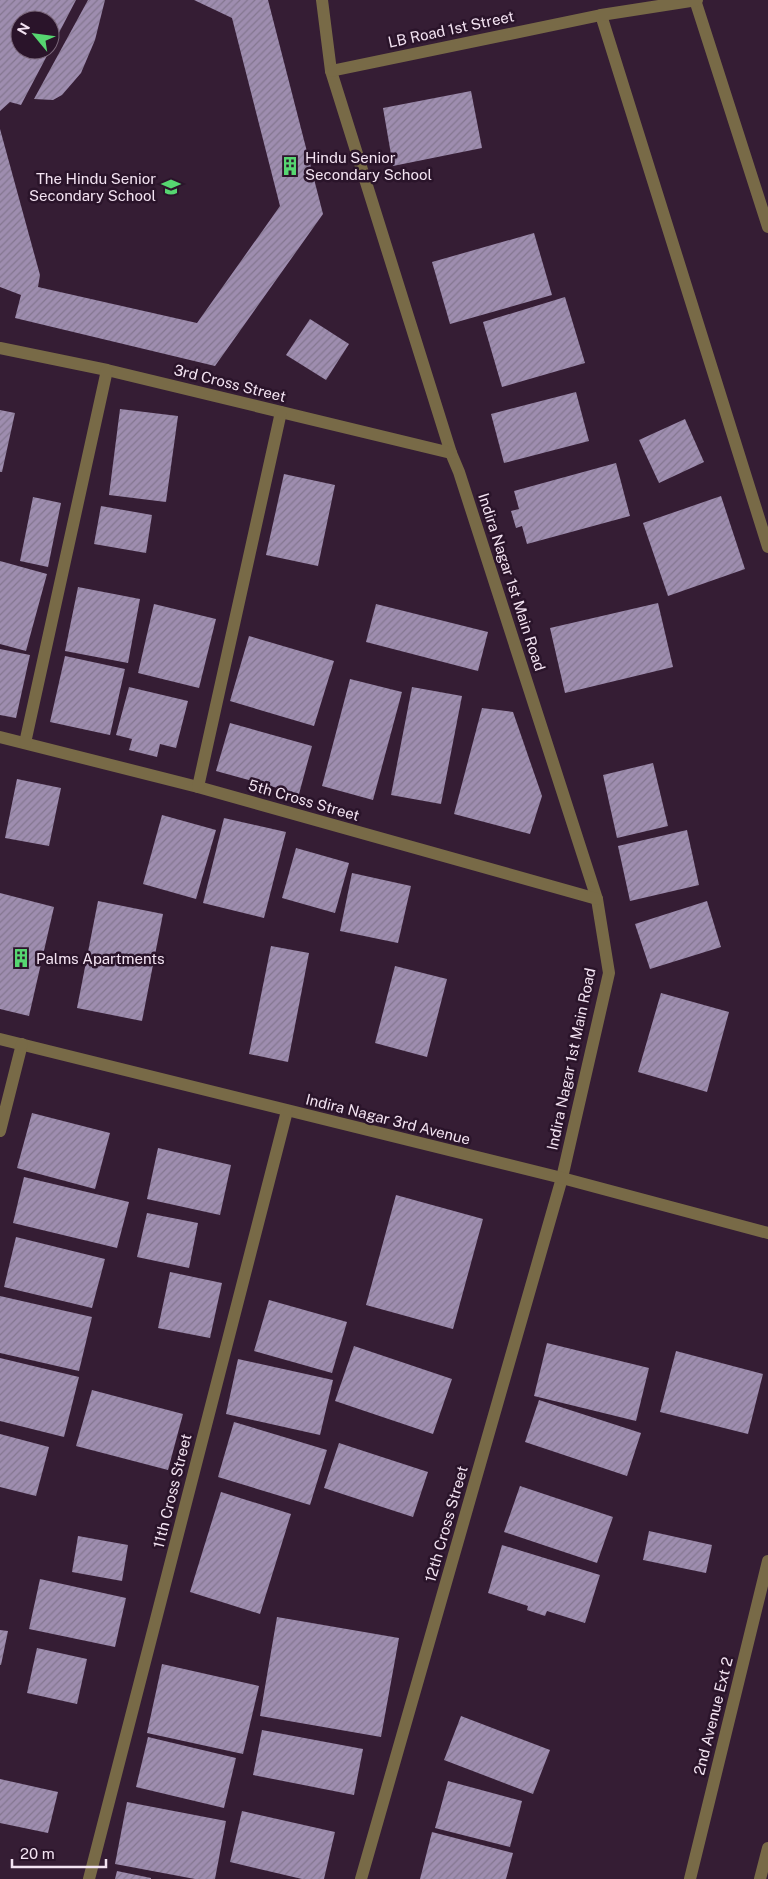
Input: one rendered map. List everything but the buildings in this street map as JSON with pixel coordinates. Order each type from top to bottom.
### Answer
[{"type":"street","name":"Indira Nagar 1st Main Road","points":[[322,0],[331,71],[451,453],[462,481],[597,899],[610,973],[562,1178]]},
{"type":"street","name":"LB Road 1st Street","points":[[331,71],[601,15],[695,0]]},
{"type":"street","points":[[695,0],[768,227]]},
{"type":"street","points":[[601,15],[768,547]]},
{"type":"street","name":"3rd Cross Street","points":[[0,348],[107,370],[451,453]]},
{"type":"street","points":[[25,743],[107,370]]},
{"type":"street","points":[[198,787],[281,412]]},
{"type":"street","name":"5th Cross Street","points":[[0,737],[198,787],[597,899]]},
{"type":"street","name":"Indira Nagar 3rd Avenue","points":[[0,1039],[562,1178],[768,1233]]},
{"type":"street","points":[[0,1131],[22,1044]]},
{"type":"street","name":"11th Cross Street","points":[[89,1879],[287,1111]]},
{"type":"street","name":"12th Cross Street","points":[[361,1879],[562,1178]]},
{"type":"street","name":"2nd Avenue Ext 2","points":[[690,1879],[768,1561]]},
{"type":"street","points":[[760,1879],[768,1848]]},
{"type":"place","name":"Hindu Senior Secondary School","points":[[290,166]]},
{"type":"place","name":"The Hindu Senior Secondary School","points":[[171,187]]},
{"type":"place","name":"Palms Apartments","points":[[21,958]]}]
